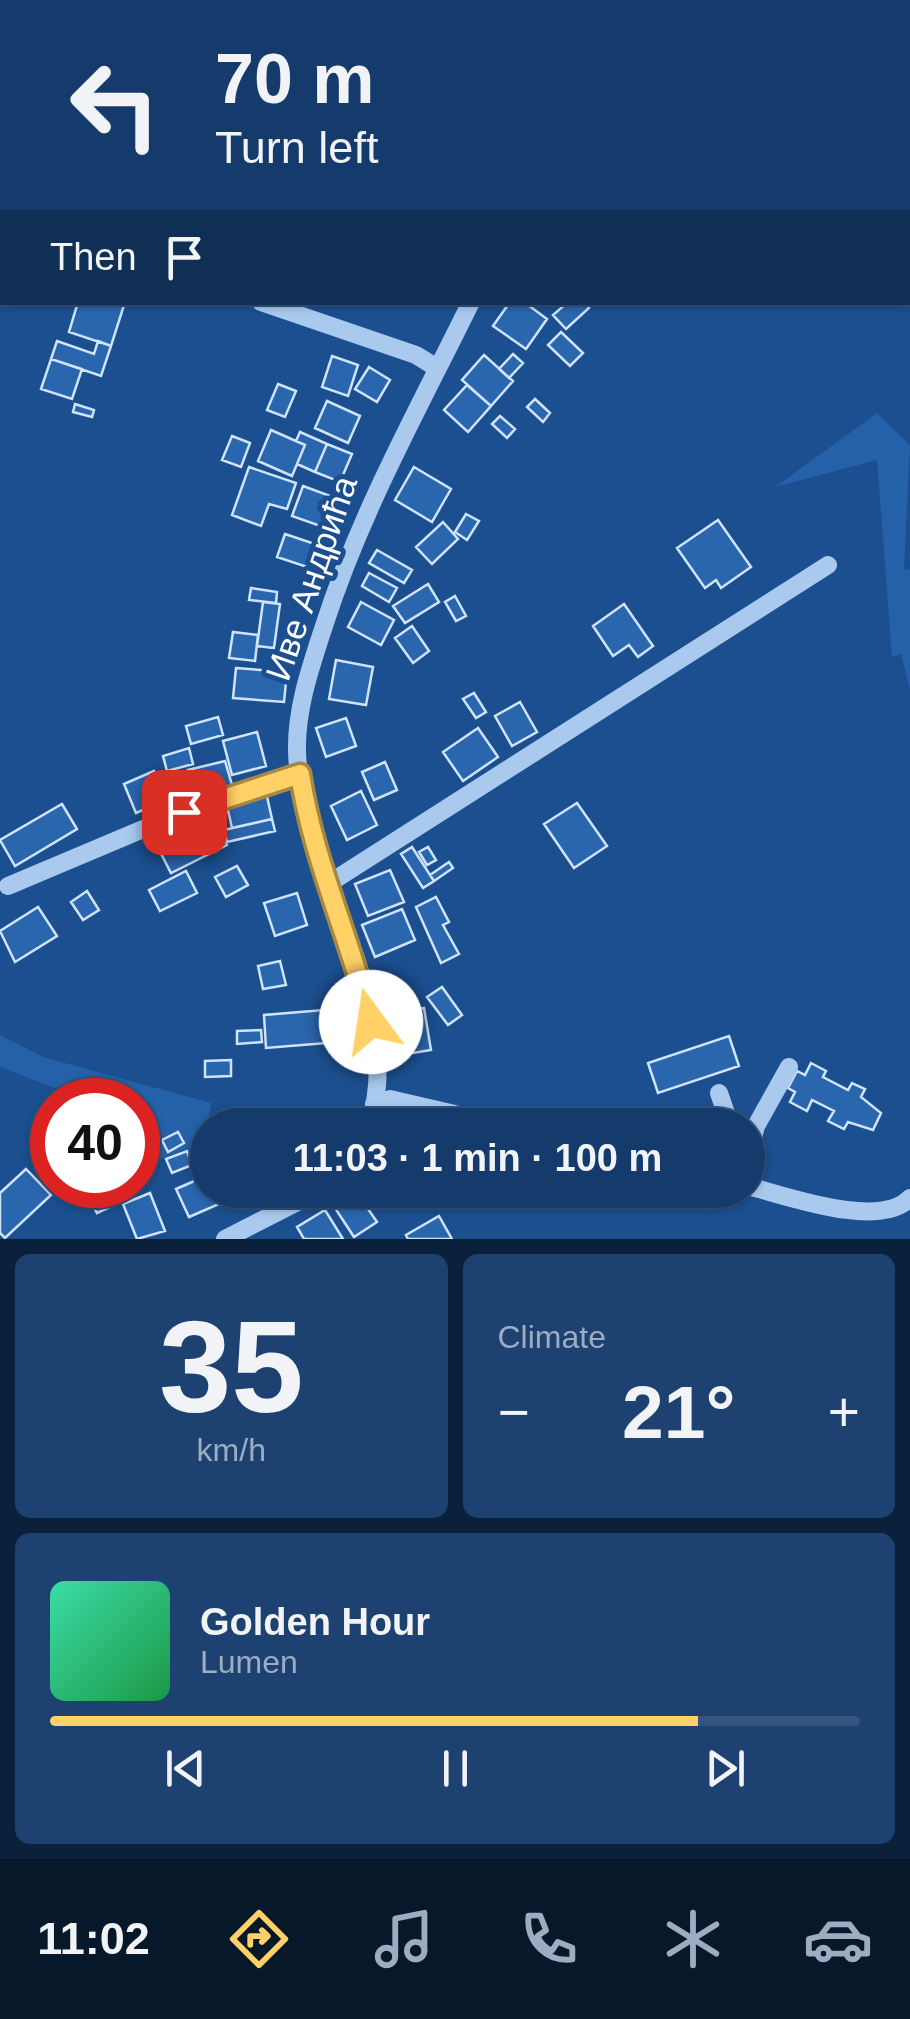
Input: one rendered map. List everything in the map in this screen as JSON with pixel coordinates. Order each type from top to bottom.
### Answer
[{"type":"street","points":[[270,305],[416,354],[437,368]]},
{"type":"street","name":"Иве Андрића","points":[[373,1108],[371,1022],[315,849],[300,774],[298,726],[326,618],[362,518],[469,305]]},
{"type":"street","points":[[328,884],[828,565]]},
{"type":"street","points":[[8,886],[219,797],[300,774]]},
{"type":"street","points":[[765,1109],[788,1067]]},
{"type":"street","points":[[719,1093],[724,1108]]},
{"type":"street","points":[[374,1104],[390,1099],[436,1108]]},
{"type":"street","points":[[765,1190],[877,1213],[900,1209],[910,1198]]},
{"type":"street","points":[[225,1239],[286,1208]]},
{"type":"shaded area","points":[[877,413],[910,445],[904,570],[910,569],[910,689],[901,654],[892,657],[877,460],[775,487]]},
{"type":"shaded area","points":[[0,1035],[43,1057],[120,1078],[30,1078],[0,1067]]},
{"type":"shaded area","points":[[160,1089],[211,1103],[210,1108],[190,1108],[190,1147],[160,1159]]},
{"type":"building","points":[[77,305],[124,305],[111,346],[69,332]]},
{"type":"building","points":[[508,305],[528,305],[547,319],[526,349],[493,326]]},
{"type":"building","points":[[565,305],[589,308],[566,329],[553,315]]},
{"type":"building","points":[[561,332],[583,353],[570,366],[548,345]]},
{"type":"building","points":[[57,341],[94,354],[98,341],[111,346],[101,376],[51,359]]},
{"type":"building","points":[[513,354],[523,363],[509,378],[499,369]]},
{"type":"building","points":[[484,355],[513,381],[491,406],[462,380]]},
{"type":"building","points":[[332,356],[358,365],[348,396],[322,387]]},
{"type":"building","points":[[51,359],[82,369],[72,399],[41,389]]},
{"type":"building","points":[[369,367],[390,380],[377,402],[355,389]]},
{"type":"building","points":[[278,384],[296,391],[285,417],[267,410]]},
{"type":"building","points":[[467,385],[491,406],[468,432],[444,410]]},
{"type":"building","points":[[535,399],[550,413],[543,422],[527,407]]},
{"type":"building","points":[[327,401],[360,416],[348,443],[315,428]]},
{"type":"building","points":[[75,404],[94,410],[92,417],[73,412]]},
{"type":"building","points":[[500,416],[515,429],[507,438],[492,424]]},
{"type":"building","points":[[271,430],[305,445],[292,476],[258,461]]},
{"type":"building","points":[[300,432],[327,444],[315,472],[297,464],[305,445],[296,441]]},
{"type":"building","points":[[232,436],[250,443],[241,467],[222,460]]},
{"type":"building","points":[[327,444],[352,454],[340,482],[315,472]]},
{"type":"building","points":[[249,467],[296,483],[287,509],[269,504],[261,526],[232,515]]},
{"type":"building","points":[[414,467],[451,489],[432,522],[395,500]]},
{"type":"building","points":[[303,486],[333,497],[323,527],[292,516]]},
{"type":"building","points":[[466,514],[479,521],[467,540],[455,532]]},
{"type":"building","points":[[718,520],[751,567],[721,588],[716,580],[705,588],[677,548]]},
{"type":"building","points":[[443,522],[458,539],[432,564],[416,547]]},
{"type":"building","points":[[285,534],[315,544],[307,567],[277,557]]},
{"type":"building","points":[[377,550],[412,570],[404,583],[369,563]]},
{"type":"building","points":[[369,573],[397,588],[389,602],[362,586]]},
{"type":"building","points":[[428,584],[439,602],[405,623],[393,606]]},
{"type":"building","points":[[251,588],[277,592],[276,603],[249,600]]},
{"type":"building","points":[[455,596],[466,616],[456,621],[445,602]]},
{"type":"building","points":[[263,602],[280,604],[274,648],[257,646]]},
{"type":"building","points":[[361,602],[394,620],[381,645],[348,627]]},
{"type":"building","points":[[624,604],[653,646],[638,657],[629,645],[613,656],[593,626]]},
{"type":"building","points":[[412,626],[429,651],[413,663],[395,638]]},
{"type":"building","points":[[233,632],[258,635],[255,661],[229,658]]},
{"type":"building","points":[[336,660],[373,667],[366,705],[329,699]]},
{"type":"building","points":[[236,668],[287,672],[284,702],[233,698]]},
{"type":"building","points":[[474,693],[486,712],[476,718],[463,699]]},
{"type":"building","points":[[520,702],[537,732],[512,746],[495,716]]},
{"type":"building","points":[[218,717],[223,735],[191,744],[186,726]]},
{"type":"building","points":[[346,718],[356,746],[326,757],[316,728]]},
{"type":"building","points":[[478,728],[498,757],[463,781],[443,752]]},
{"type":"building","points":[[257,732],[266,766],[232,775],[223,741]]},
{"type":"building","points":[[189,748],[193,764],[167,771],[163,756]]},
{"type":"building","points":[[225,761],[232,785],[195,795],[188,770]]},
{"type":"building","points":[[385,762],[397,790],[374,800],[362,772]]},
{"type":"building","points":[[154,771],[166,800],[136,813],[124,784]]},
{"type":"building","points":[[361,791],[377,825],[347,840],[331,806]]},
{"type":"building","points":[[266,792],[272,819],[232,828],[226,801]]},
{"type":"building","points":[[577,803],[607,846],[574,868],[544,824]]},
{"type":"building","points":[[62,804],[77,829],[15,866],[0,840]]},
{"type":"building","points":[[212,814],[227,845],[171,873],[155,842]]},
{"type":"building","points":[[272,819],[275,831],[227,842],[224,830]]},
{"type":"building","points":[[412,847],[434,881],[423,888],[401,854]]},
{"type":"building","points":[[428,847],[436,860],[427,865],[419,852]]},
{"type":"building","points":[[449,862],[453,868],[434,881],[430,875]]},
{"type":"building","points":[[237,866],[248,885],[226,897],[215,877]]},
{"type":"building","points":[[390,870],[404,902],[368,916],[355,884]]},
{"type":"building","points":[[186,871],[197,893],[160,911],[149,890]]},
{"type":"building","points":[[87,891],[99,910],[83,920],[71,902]]},
{"type":"building","points":[[297,893],[307,925],[275,936],[264,903]]},
{"type":"building","points":[[436,897],[449,922],[443,925],[459,954],[441,963],[416,907]]},
{"type":"building","points":[[38,907],[57,936],[15,962],[0,931]]},
{"type":"building","points":[[402,909],[415,940],[375,957],[362,925]]},
{"type":"building","points":[[280,961],[286,985],[263,989],[258,966]]},
{"type":"building","points":[[442,987],[462,1015],[448,1025],[427,997]]},
{"type":"building","points":[[424,1008],[431,1050],[400,1055],[394,1012]]},
{"type":"building","points":[[336,1009],[338,1042],[266,1048],[264,1015]]},
{"type":"building","points":[[261,1030],[262,1042],[237,1044],[237,1031]]},
{"type":"building","points":[[729,1036],[739,1066],[658,1093],[648,1063]]},
{"type":"building","points":[[231,1060],[231,1076],[205,1077],[205,1061]]},
{"type":"building","points":[[811,1063],[826,1071],[823,1077],[848,1090],[852,1083],[865,1089],[861,1097],[881,1113],[873,1130],[848,1122],[844,1129],[828,1121],[834,1111],[812,1100],[807,1111],[790,1102],[795,1092],[788,1088],[797,1071],[805,1075]]},
{"type":"building","points":[[178,1132],[184,1143],[168,1152],[162,1140]]},
{"type":"building","points":[[187,1151],[190,1166],[172,1173],[166,1159]]},
{"type":"building","points":[[26,1169],[30,1173],[30,1208],[37,1208],[5,1238],[0,1233],[0,1193]]},
{"type":"building","points":[[190,1183],[190,1208],[210,1208],[189,1217],[176,1189]]},
{"type":"building","points":[[125,1208],[156,1208],[165,1231],[137,1239]]},
{"type":"building","points":[[335,1208],[367,1208],[377,1222],[354,1237]]},
{"type":"building","points":[[325,1210],[343,1239],[304,1239],[297,1227]]},
{"type":"building","points":[[439,1216],[452,1239],[408,1239],[406,1235]]},
{"type":"route","points":[[184,812],[219,797],[300,774],[315,849],[359,973],[371,1022]]}]
